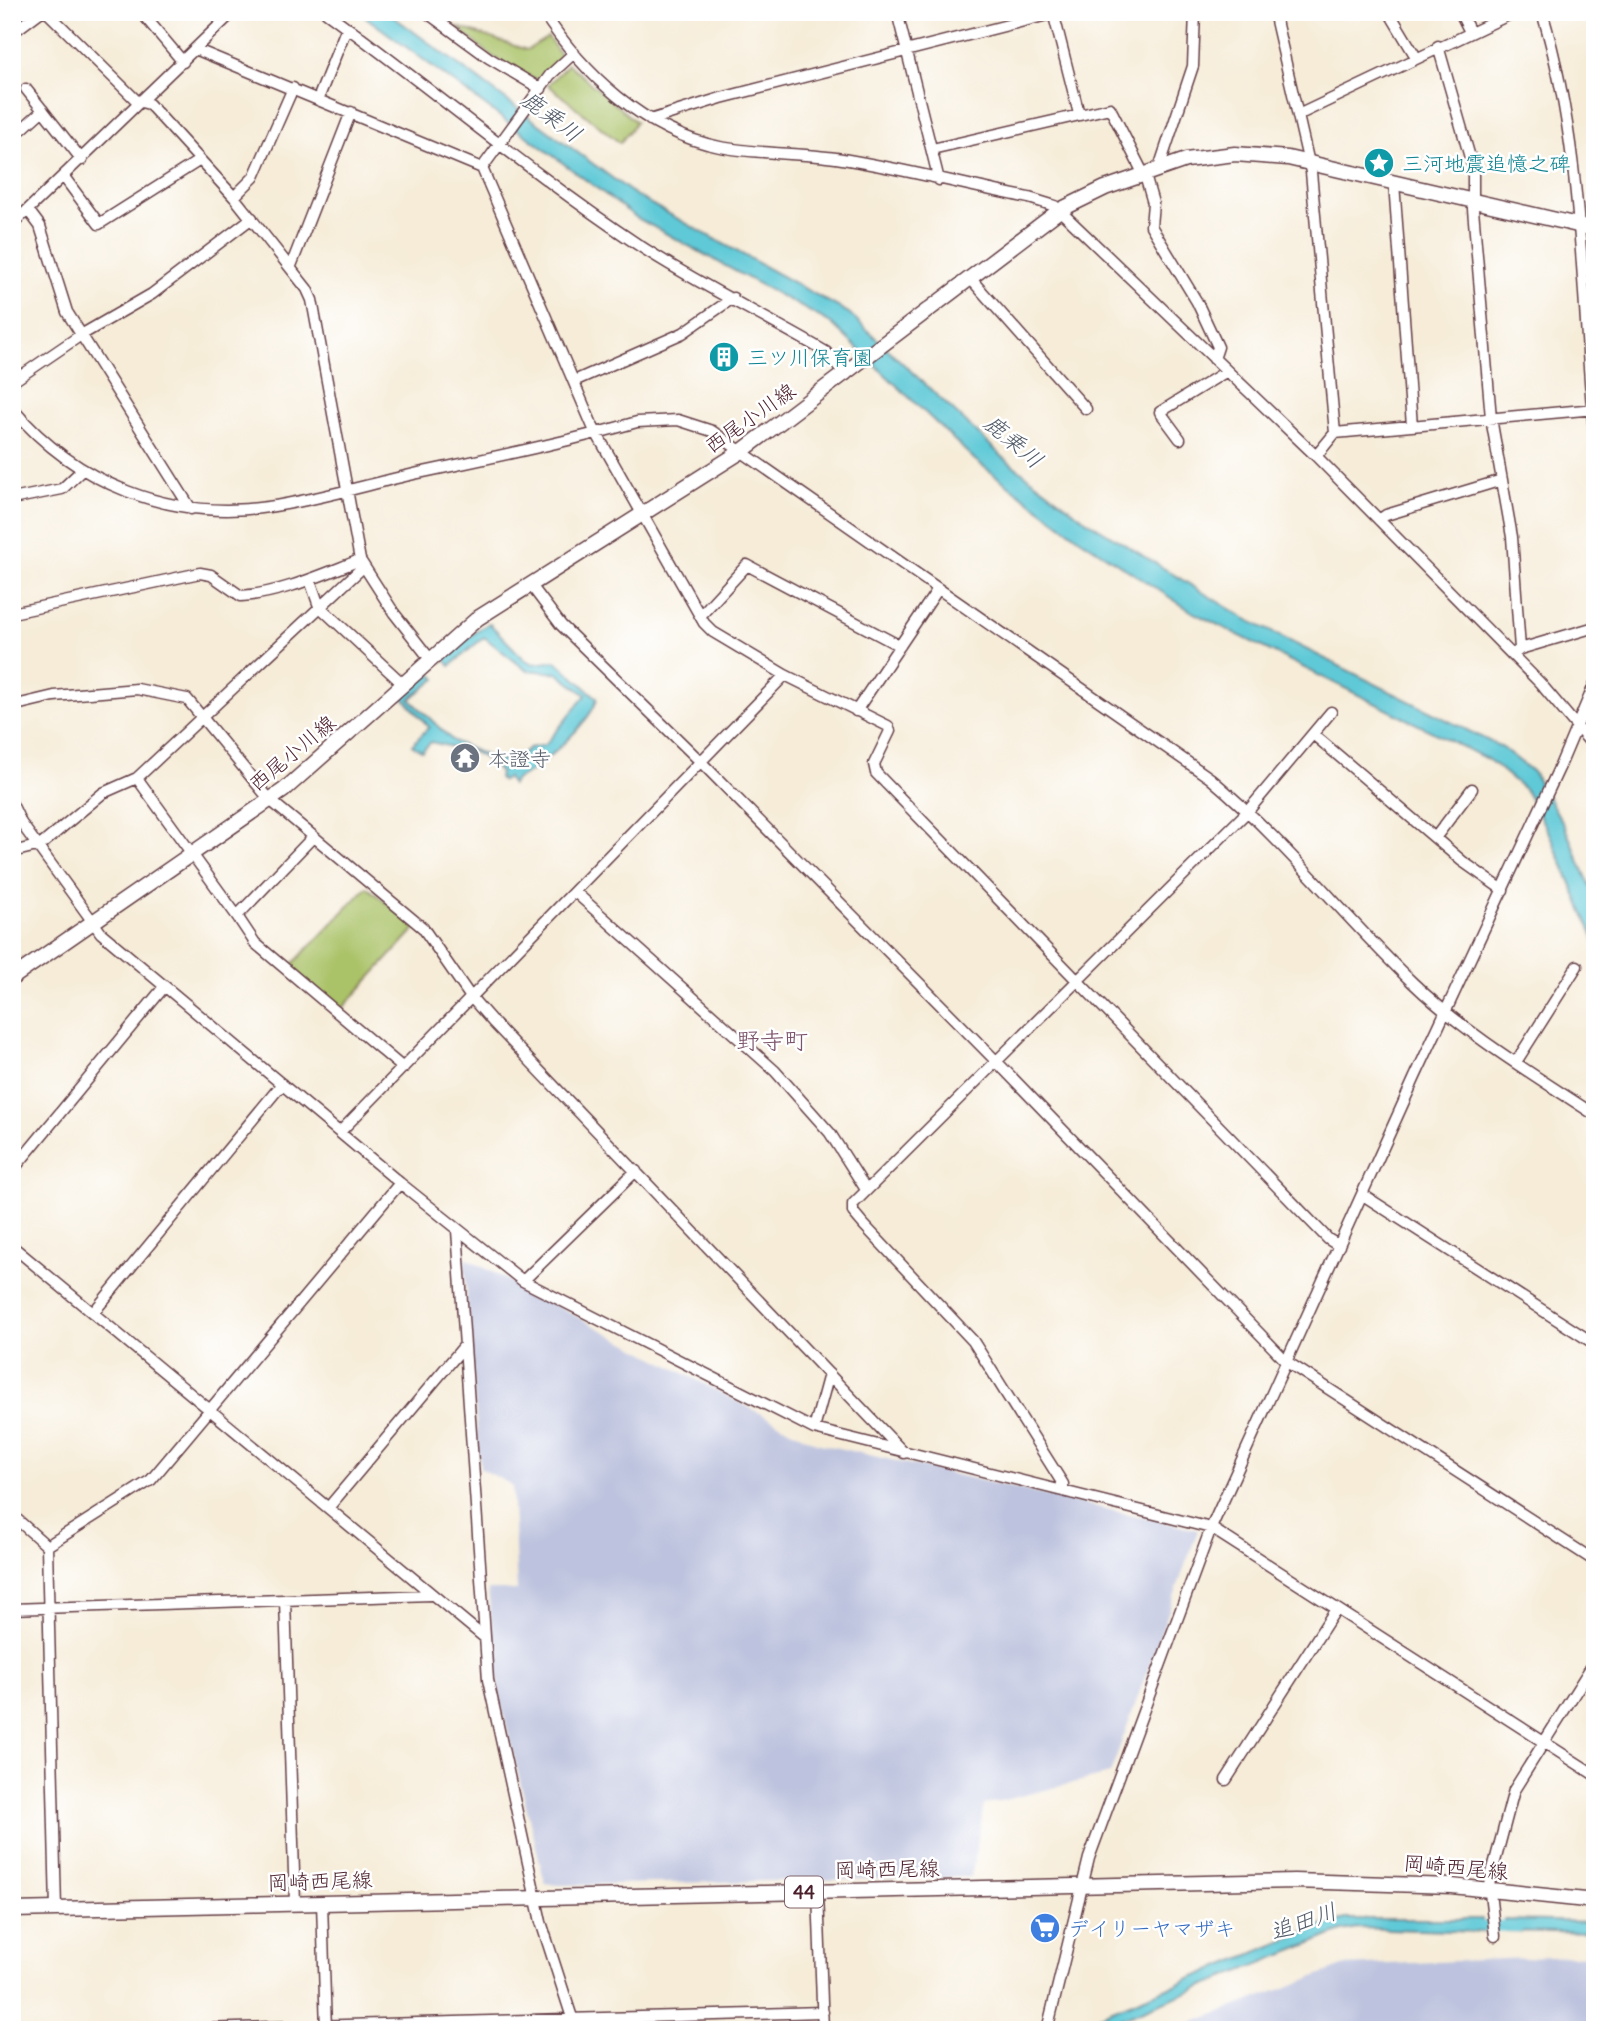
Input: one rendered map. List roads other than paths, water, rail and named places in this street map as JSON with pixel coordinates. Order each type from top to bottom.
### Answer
[{"type":"main road","name":"西尾小川線","points":[[12,978],[270,800],[478,618],[742,451],[1060,210],[1144,173],[1186,160],[1235,154],[1268,155],[1595,229]]},
{"type":"main road","name":"岡崎西尾線","points":[[12,1910],[536,1896],[1337,1881],[1595,1900]]},
{"type":"street","points":[[12,33],[40,12]]},
{"type":"street","points":[[47,12],[137,101],[149,104],[252,218],[291,266],[312,300],[361,564],[430,659]]},
{"type":"street","points":[[141,12],[183,62]]},
{"type":"street","points":[[152,25],[158,12]]},
{"type":"street","points":[[14,220],[82,160],[233,12]]},
{"type":"street","points":[[326,12],[640,245],[827,352],[848,373]]},
{"type":"street","points":[[426,12],[538,92]]},
{"type":"street","points":[[543,12],[574,53],[622,101],[650,120],[720,147],[836,158],[1029,198],[1051,204],[1060,210],[1516,652],[1595,748]]},
{"type":"street","points":[[897,12],[939,180]]},
{"type":"street","points":[[1159,168],[1193,66],[1195,12]]},
{"type":"street","points":[[1274,12],[1309,164],[1335,433]]},
{"type":"street","points":[[1389,12],[1416,57]]},
{"type":"street","points":[[1460,12],[1470,32]]},
{"type":"street","points":[[1297,115],[1437,46],[1515,12]]},
{"type":"street","points":[[1542,12],[1562,91],[1578,225],[1595,442]]},
{"type":"street","points":[[650,120],[721,98],[1055,13],[1079,114]]},
{"type":"street","points":[[318,99],[347,27]]},
{"type":"street","points":[[1437,46],[1474,168],[1473,201],[1491,418],[1516,575],[1516,652]]},
{"type":"street","points":[[195,49],[482,168],[597,434],[700,616],[713,632],[785,675],[890,728],[874,764],[876,773],[1079,979],[1328,1239],[1339,1246]]},
{"type":"street","points":[[482,168],[550,75],[574,53]]},
{"type":"street","points":[[26,89],[82,160]]},
{"type":"street","points":[[234,197],[254,177],[293,89]]},
{"type":"street","points":[[932,149],[1110,108],[1144,173],[1153,204],[1151,226],[1197,302],[1218,347],[1214,359]]},
{"type":"street","points":[[22,129],[43,110]]},
{"type":"street","points":[[291,266],[351,112]]},
{"type":"street","points":[[64,177],[99,224],[200,160]]},
{"type":"street","points":[[1394,183],[1412,426]]},
{"type":"street","points":[[28,210],[40,226],[66,312],[191,509]]},
{"type":"street","points":[[12,382],[81,335],[152,294],[252,218]]},
{"type":"street","points":[[970,278],[1086,410]]},
{"type":"street","points":[[574,381],[683,333],[733,298]]},
{"type":"street","points":[[1180,439],[1160,412],[1227,371]]},
{"type":"street","points":[[12,408],[44,442],[82,470],[144,499],[191,509],[271,507],[597,434],[637,422],[678,420],[712,431],[1188,761],[1248,811],[1375,946],[1446,1013],[1595,1115]]},
{"type":"street","points":[[1315,456],[1335,433],[1593,409]]},
{"type":"street","points":[[12,499],[62,489],[82,470]]},
{"type":"street","points":[[1379,520],[1386,515],[1502,480]]},
{"type":"street","points":[[12,612],[200,573],[211,575],[241,596],[257,595],[361,564]]},
{"type":"street","points":[[12,852],[37,846],[103,793],[137,778],[361,564]]},
{"type":"street","points":[[700,616],[747,565],[900,646]]},
{"type":"street","points":[[310,580],[319,606],[403,684]]},
{"type":"street","points":[[530,584],[561,625],[701,762],[996,1061],[1287,1362],[1595,1561]]},
{"type":"street","points":[[856,711],[938,589]]},
{"type":"street","points":[[1516,652],[1595,627]]},
{"type":"street","points":[[340,1132],[785,675]]},
{"type":"street","points":[[1047,2030],[1082,1885],[1114,1786],[1211,1528],[1560,766],[1595,683]]},
{"type":"street","points":[[12,706],[54,696],[136,689],[187,699],[203,715],[270,800],[312,838],[423,928],[470,996],[904,1453]]},
{"type":"street","points":[[1063,1491],[1063,1483],[973,1341],[853,1212],[853,1204],[865,1188],[1248,811],[1331,712]]},
{"type":"street","points":[[1313,734],[1435,838],[1503,890]]},
{"type":"street","points":[[137,778],[254,943],[403,1068]]},
{"type":"street","points":[[1435,838],[1472,789]]},
{"type":"street","points":[[12,804],[37,846],[92,923],[164,987],[457,1230],[523,1280],[814,1429],[1211,1528],[1595,1775]]},
{"type":"street","points":[[237,916],[312,838]]},
{"type":"street","points":[[575,892],[775,1071],[830,1133],[865,1188]]},
{"type":"street","points":[[1516,1062],[1577,966]]},
{"type":"street","points":[[12,1171],[164,987]]},
{"type":"street","points":[[93,1313],[282,1084]]},
{"type":"street","points":[[523,1280],[636,1171]]},
{"type":"street","points":[[47,1546],[145,1486],[400,1182]]},
{"type":"street","points":[[1363,1195],[1595,1343]]},
{"type":"street","points":[[457,1230],[491,1695],[536,1896],[574,2024]]},
{"type":"street","points":[[12,1246],[485,1638]]},
{"type":"street","points":[[328,1508],[465,1345]]},
{"type":"street","points":[[814,1429],[829,1374]]},
{"type":"street","points":[[12,1515],[47,1546],[56,1909]]},
{"type":"street","points":[[12,1609],[431,1595]]},
{"type":"street","points":[[285,1601],[295,1903]]},
{"type":"street","points":[[1226,1780],[1336,1608]]},
{"type":"street","points":[[1495,1936],[1489,1891],[1514,1790],[1595,1661]]},
{"type":"street","points":[[818,1891],[823,2030]]},
{"type":"street","points":[[322,1902],[326,2027]]},
{"type":"street","points":[[164,2030],[574,2024],[823,2012]]},
{"type":"water","points":[[359,12],[387,12],[638,197],[849,313],[1005,459],[1087,521],[1246,619],[1503,748],[1533,772],[1564,825],[1595,897],[1595,939],[1549,833],[1525,790],[1489,760],[1194,613],[1080,539],[975,460],[831,323],[637,218]]},
{"type":"water","points":[[489,623],[525,660],[534,664],[556,661],[597,698],[586,719],[575,732],[549,757],[515,780],[512,785],[507,778],[502,781],[499,778],[500,772],[489,761],[473,752],[431,742],[422,751],[412,745],[429,727],[403,697],[429,672],[436,679],[410,699],[453,741],[498,761],[516,759],[529,748],[545,745],[586,695],[557,673],[526,670],[484,637],[450,666],[442,656]]},
{"type":"water","points":[[1346,1919],[1482,1919],[1482,1932],[1357,1928],[1342,1931],[1093,2030],[1063,2030],[1326,1924]]},
{"type":"water","points":[[1504,1920],[1595,1922],[1595,1933],[1505,1931]]},
{"type":"waterway","name":"追田川","points":[[1469,1926],[1519,1927]]},
{"type":"place","name":"三河地震追憶之碑","points":[[1379,163]]},
{"type":"place","name":"三ツ川保育園","points":[[724,357]]},
{"type":"place","name":"本證寺","points":[[465,758]]},
{"type":"place","name":"デイリーヤマザキ","points":[[1045,1928]]},
{"type":"district","name":"野寺町","points":[[772,1040]]},
{"type":"water label","name":"鹿乗川","points":[[552,116]]},
{"type":"water label","name":"鹿乗川","points":[[1014,441]]}]
